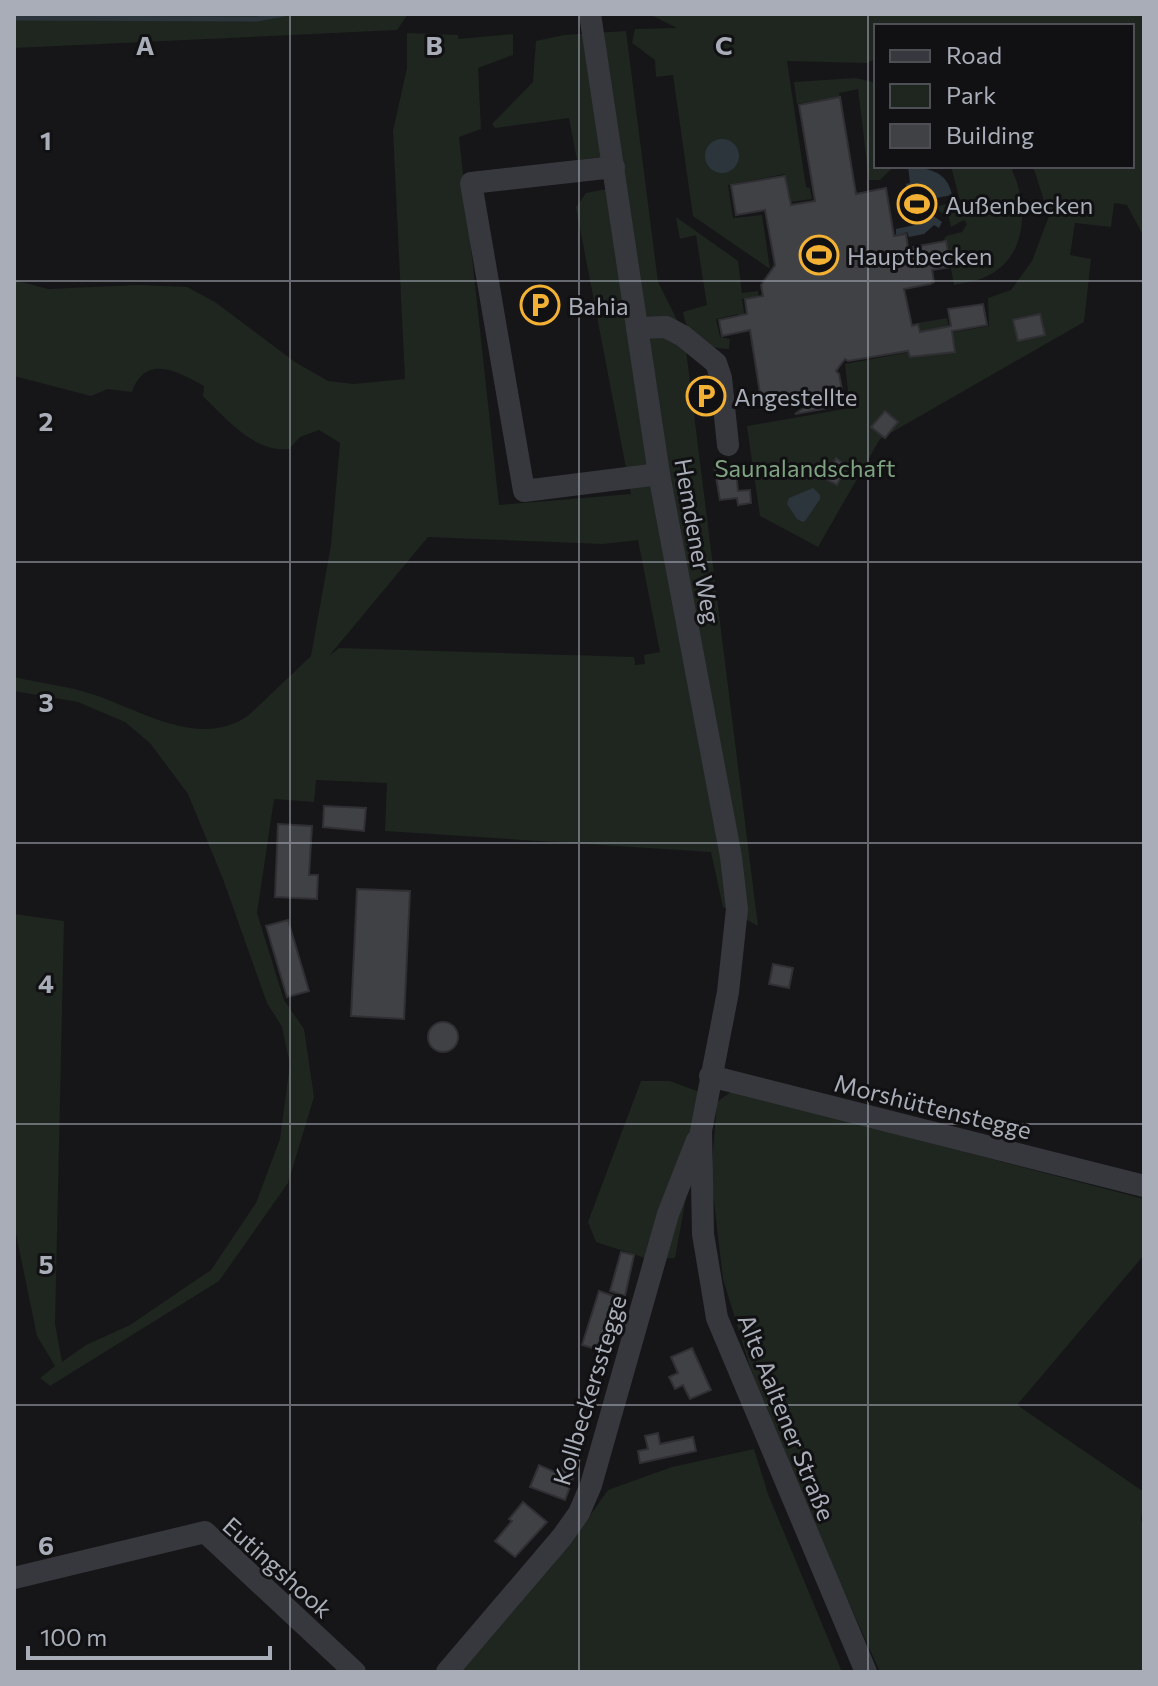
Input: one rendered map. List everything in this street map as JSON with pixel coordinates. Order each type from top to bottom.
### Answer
[{"type":"street","name":"Hemdener Weg","points":[[591,20],[659,474],[731,857],[737,909],[728,992],[710,1076]]},
{"type":"street","points":[[614,167],[471,183],[524,491],[659,474]]},
{"type":"street","points":[[637,328],[666,327],[683,336],[716,363],[721,378],[728,445]]},
{"type":"street","name":"Alte Aaltener Straße","points":[[710,1076],[701,1131],[703,1234],[717,1318],[866,1672]]},
{"type":"street","name":"Morshüttenstegge","points":[[710,1076],[1144,1186]]},
{"type":"street","name":"Kollbeckersstegge","points":[[447,1672],[579,1513],[591,1485],[668,1214],[701,1131]]},
{"type":"street","name":"Eutingshook","points":[[14,1578],[205,1532],[355,1672]]},
{"type":"green space","points":[[14,14],[408,14],[397,30],[14,48]]},
{"type":"green space","name":"Saunalandschaft","points":[[649,14],[1144,14],[1144,237],[1127,205],[1114,203],[1111,227],[1075,223],[1070,255],[1091,259],[1084,322],[880,439],[818,547],[760,516],[747,426],[850,408],[845,364],[916,351],[913,324],[947,318],[950,333],[989,326],[988,298],[1011,290],[1032,261],[1049,216],[1034,168],[1134,168],[1134,24],[874,24],[874,60],[867,63],[787,61],[806,187],[810,188],[812,199],[791,202],[785,174],[728,185],[733,218],[762,215],[770,269],[693,216],[673,75],[656,77],[655,60],[632,43],[635,29],[677,28]]},
{"type":"green space","points":[[626,31],[658,282],[684,334],[758,926],[723,907],[711,852],[385,831],[387,783],[316,780],[314,802],[274,799],[257,913],[284,1000],[304,1029],[314,1097],[288,1183],[219,1281],[50,1386],[40,1378],[55,1366],[37,1336],[14,1224],[14,914],[64,921],[55,1324],[62,1362],[86,1345],[130,1325],[211,1270],[256,1203],[280,1139],[290,1064],[282,1027],[267,1003],[223,879],[188,794],[150,743],[125,722],[78,702],[14,691],[14,677],[83,691],[170,724],[191,728],[211,729],[230,725],[249,715],[311,656],[331,545],[340,443],[319,430],[300,437],[289,449],[264,446],[221,415],[203,396],[204,386],[164,369],[146,373],[132,392],[108,389],[91,396],[14,376],[14,280],[48,289],[139,285],[187,287],[215,302],[295,362],[328,381],[354,384],[405,379],[393,131],[407,68],[407,33],[458,35],[458,39],[513,34],[513,55],[478,68],[481,129],[459,137],[499,505],[631,494],[576,207],[586,193],[607,189],[602,157],[577,160],[569,118],[495,128],[492,124],[533,82],[536,41],[564,35]],"holes":[[[428,537],[603,544],[638,540],[660,652],[644,655],[645,664],[635,665],[634,657],[339,648],[329,656]]]},
{"type":"green space","points":[[856,78],[874,82],[874,168],[892,168],[880,180],[869,180],[858,89],[839,93],[840,97],[797,104],[794,82]]},
{"type":"green space","points":[[952,168],[1011,168],[1019,191],[1022,219],[1016,245],[1001,267],[985,277],[954,285],[946,241],[943,241],[946,236],[962,232],[967,224],[964,220],[951,227],[949,218],[939,211],[938,206],[960,201]]},
{"type":"green space","points":[[676,217],[738,261],[742,293],[758,291],[759,296],[742,299],[747,332],[743,332],[738,314],[716,319],[720,337],[730,339],[729,349],[705,344],[688,329],[683,312],[707,305],[696,235],[680,239]]},
{"type":"green space","points":[[641,1081],[670,1081],[702,1093],[675,1258],[648,1259],[596,1242],[588,1222]]},
{"type":"green space","points":[[732,1091],[1144,1199],[1144,1255],[1017,1405],[1144,1492],[1141,1520],[1144,1526],[1144,1672],[880,1672],[751,1370],[723,1279],[711,1176],[717,1102]]},
{"type":"green space","points":[[754,1449],[768,1494],[842,1672],[459,1672],[577,1534],[608,1490],[672,1467]]},
{"type":"shaded area","points":[[722,139],[734,144],[739,156],[734,168],[722,173],[710,168],[705,156],[710,144]]},
{"type":"shaded area","name":"Außenbecken","points":[[908,168],[936,172],[946,180],[952,195],[920,201],[921,207],[942,222],[939,228],[934,225],[924,234],[909,237],[907,232],[896,236],[896,229],[915,225],[912,220],[906,221],[905,210],[915,207],[914,201],[909,201],[906,184],[910,183]]},
{"type":"shaded area","points":[[813,488],[820,499],[803,522],[797,519],[787,504],[789,498]]},
{"type":"building","points":[[840,97],[856,194],[886,188],[894,236],[906,234],[908,248],[946,241],[951,267],[932,270],[934,282],[930,284],[904,289],[912,326],[918,324],[920,332],[951,326],[948,309],[983,304],[987,325],[952,331],[955,352],[910,357],[908,351],[845,359],[836,371],[845,405],[795,414],[820,396],[762,406],[750,330],[722,336],[719,320],[747,314],[745,299],[763,296],[761,285],[775,265],[765,210],[736,215],[731,185],[785,176],[791,205],[815,201],[799,105]]},
{"type":"building","points":[[1040,314],[1045,335],[1018,341],[1013,320]]},
{"type":"building","points":[[885,411],[898,422],[885,438],[871,427]]},
{"type":"building","points":[[836,458],[847,466],[837,485],[826,479]]},
{"type":"building","points":[[735,463],[738,491],[750,490],[751,503],[738,505],[737,498],[720,500],[714,466]]},
{"type":"building","points":[[324,806],[366,808],[364,831],[323,827]]},
{"type":"building","points":[[278,824],[312,826],[309,875],[318,875],[317,899],[275,897]]},
{"type":"building","points":[[357,889],[410,891],[404,1019],[351,1016]]},
{"type":"building","points":[[288,920],[309,991],[287,997],[266,926]]},
{"type":"building","points":[[773,964],[793,968],[789,988],[769,984]]},
{"type":"building","points":[[443,1022],[454,1026],[458,1037],[454,1048],[443,1052],[432,1048],[428,1037],[432,1026]]},
{"type":"building","points":[[621,1252],[634,1255],[625,1296],[610,1291]]},
{"type":"building","points":[[599,1291],[619,1298],[607,1352],[582,1345]]},
{"type":"building","points":[[692,1348],[711,1390],[690,1399],[683,1385],[675,1389],[669,1377],[678,1373],[671,1357]]},
{"type":"building","points":[[658,1433],[660,1444],[693,1437],[696,1451],[640,1463],[638,1451],[648,1449],[645,1436]]},
{"type":"building","points":[[567,1454],[580,1459],[565,1500],[530,1487],[539,1465],[559,1474]]},
{"type":"building","points":[[523,1502],[547,1522],[515,1557],[495,1541]]},
{"type":"waterway","points":[[14,18],[257,19],[284,14]]},
{"type":"place","name":"Außenbecken","points":[[917,204]]},
{"type":"place","name":"Hauptbecken","points":[[819,255]]},
{"type":"place","name":"Bahia","points":[[540,305]]},
{"type":"place","name":"Angestellte","points":[[706,396]]}]
